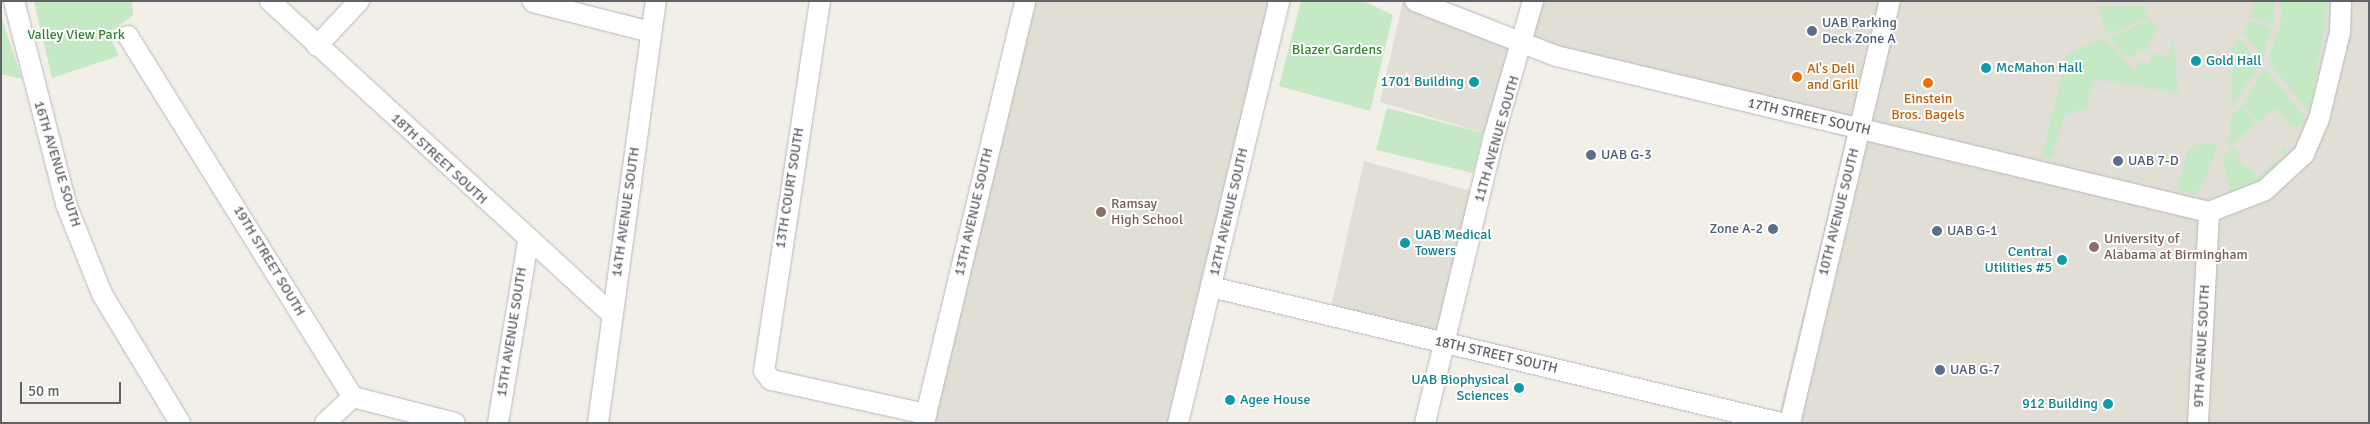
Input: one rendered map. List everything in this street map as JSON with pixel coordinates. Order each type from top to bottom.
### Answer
[{"type":"street","name":"16TH AVENUE SOUTH","points":[[14,1],[66,204],[102,294],[180,423]]},
{"type":"street","name":"18TH STREET SOUTH","points":[[270,1],[528,242],[611,314]]},
{"type":"street","points":[[317,46],[359,1]]},
{"type":"street","name":"14TH AVENUE SOUTH","points":[[598,423],[611,314],[656,1]]},
{"type":"street","name":"13TH COURT SOUTH","points":[[820,1],[765,375],[771,380],[926,419]]},
{"type":"street","name":"13TH AVENUE SOUTH","points":[[926,419],[1025,1]]},
{"type":"street","name":"12TH AVENUE SOUTH","points":[[1178,423],[1279,1]]},
{"type":"street","name":"17TH STREET SOUTH","points":[[1415,1],[1522,45],[1859,129],[2209,212]]},
{"type":"street","name":"11TH AVENUE SOUTH","points":[[1425,423],[1494,136],[1534,1]]},
{"type":"street","name":"10TH AVENUE SOUTH","points":[[1790,423],[1890,1]]},
{"type":"street","points":[[2209,212],[2265,190],[2304,154],[2318,119],[2340,32],[2342,1]]},
{"type":"street","points":[[533,2],[651,32]]},
{"type":"street","name":"19TH STREET SOUTH","points":[[128,36],[353,397]]},
{"type":"street","name":"9TH AVENUE SOUTH","points":[[2198,423],[2209,212]]},
{"type":"street","name":"15TH AVENUE SOUTH","points":[[498,423],[528,242]]},
{"type":"street","name":"18TH STREET SOUTH","points":[[1211,287],[1754,420],[1781,423]]},
{"type":"street","points":[[325,423],[353,397],[455,423]]},
{"type":"shaded area","name":"Ramsay High School","points":[[1025,1],[1279,1],[1178,423],[924,423]]},
{"type":"shaded area","name":"University of Alabama at Birmingham","points":[[1403,1],[1415,1],[1509,40],[1527,1],[2369,1],[2369,423],[1777,423],[1846,137],[1522,45],[1444,343],[1329,316],[1364,161],[1472,191],[1494,136],[1380,102]]},
{"type":"green space","name":"Valley View Park","points":[[34,1],[132,1],[133,15],[109,34],[119,56],[52,78]]},
{"type":"green space","name":"Blazer Gardens","points":[[1301,1],[1363,1],[1393,15],[1370,111],[1279,86]]},
{"type":"green space","points":[[2255,1],[2274,1],[2273,25],[2251,17]]},
{"type":"green space","points":[[2281,1],[2328,1],[2310,113],[2268,62],[2281,22]]},
{"type":"green space","points":[[2145,6],[2149,18],[2107,35],[2099,7]]},
{"type":"green space","points":[[1,16],[22,79],[1,74]]},
{"type":"green space","points":[[2150,20],[2159,29],[2145,52],[2140,49],[2133,58],[2123,55],[2110,37]]},
{"type":"green space","points":[[2250,20],[2271,29],[2263,57],[2243,33]]},
{"type":"green space","points":[[2174,37],[2178,93],[2094,79],[2087,108],[2064,115],[2052,158],[2042,155],[2067,54],[2105,38],[2134,71],[2140,61],[2149,64],[2153,53],[2168,57]]},
{"type":"green space","points":[[2238,37],[2260,64],[2232,107],[2231,49]]},
{"type":"green space","points":[[2265,69],[2305,117],[2301,126],[2292,127],[2275,108],[2258,123],[2243,104]]},
{"type":"green space","points":[[2241,106],[2256,124],[2228,148],[2231,116]]},
{"type":"green space","points":[[1387,108],[1483,133],[1473,173],[1376,150]]},
{"type":"green space","points":[[2199,143],[2217,144],[2209,170],[2196,195],[2177,190],[2188,150]]},
{"type":"green space","points":[[2234,147],[2241,156],[2237,160],[2258,176],[2285,155],[2280,150],[2285,147],[2290,155],[2263,181],[2230,193],[2222,157]]},
{"type":"place","name":"UAB Parking Deck Zone A","points":[[1812,31]]},
{"type":"place","name":"Gold Hall","points":[[2196,61]]},
{"type":"place","name":"McMahon Hall","points":[[1986,68]]},
{"type":"place","name":"Al's Deli and Grill","points":[[1797,77]]},
{"type":"place","name":"1701 Building","points":[[1474,82]]},
{"type":"place","name":"Einstein Bros. Bagels","points":[[1928,83]]},
{"type":"place","name":"UAB G-3","points":[[1591,155]]},
{"type":"place","name":"UAB 7-D","points":[[2118,161]]},
{"type":"place","name":"Ramsay High School","points":[[1101,212]]},
{"type":"place","name":"Zone A-2","points":[[1773,229]]},
{"type":"place","name":"UAB G-1","points":[[1937,231]]},
{"type":"place","name":"UAB Medical Towers","points":[[1405,243]]},
{"type":"place","name":"University of Alabama at Birmingham","points":[[2094,247]]},
{"type":"place","name":"Central Utilities #5","points":[[2062,260]]},
{"type":"place","name":"UAB G-7","points":[[1940,370]]},
{"type":"place","name":"UAB Biophysical Sciences","points":[[1519,388]]},
{"type":"place","name":"Agee House","points":[[1230,400]]},
{"type":"place","name":"912 Building","points":[[2108,404]]}]
